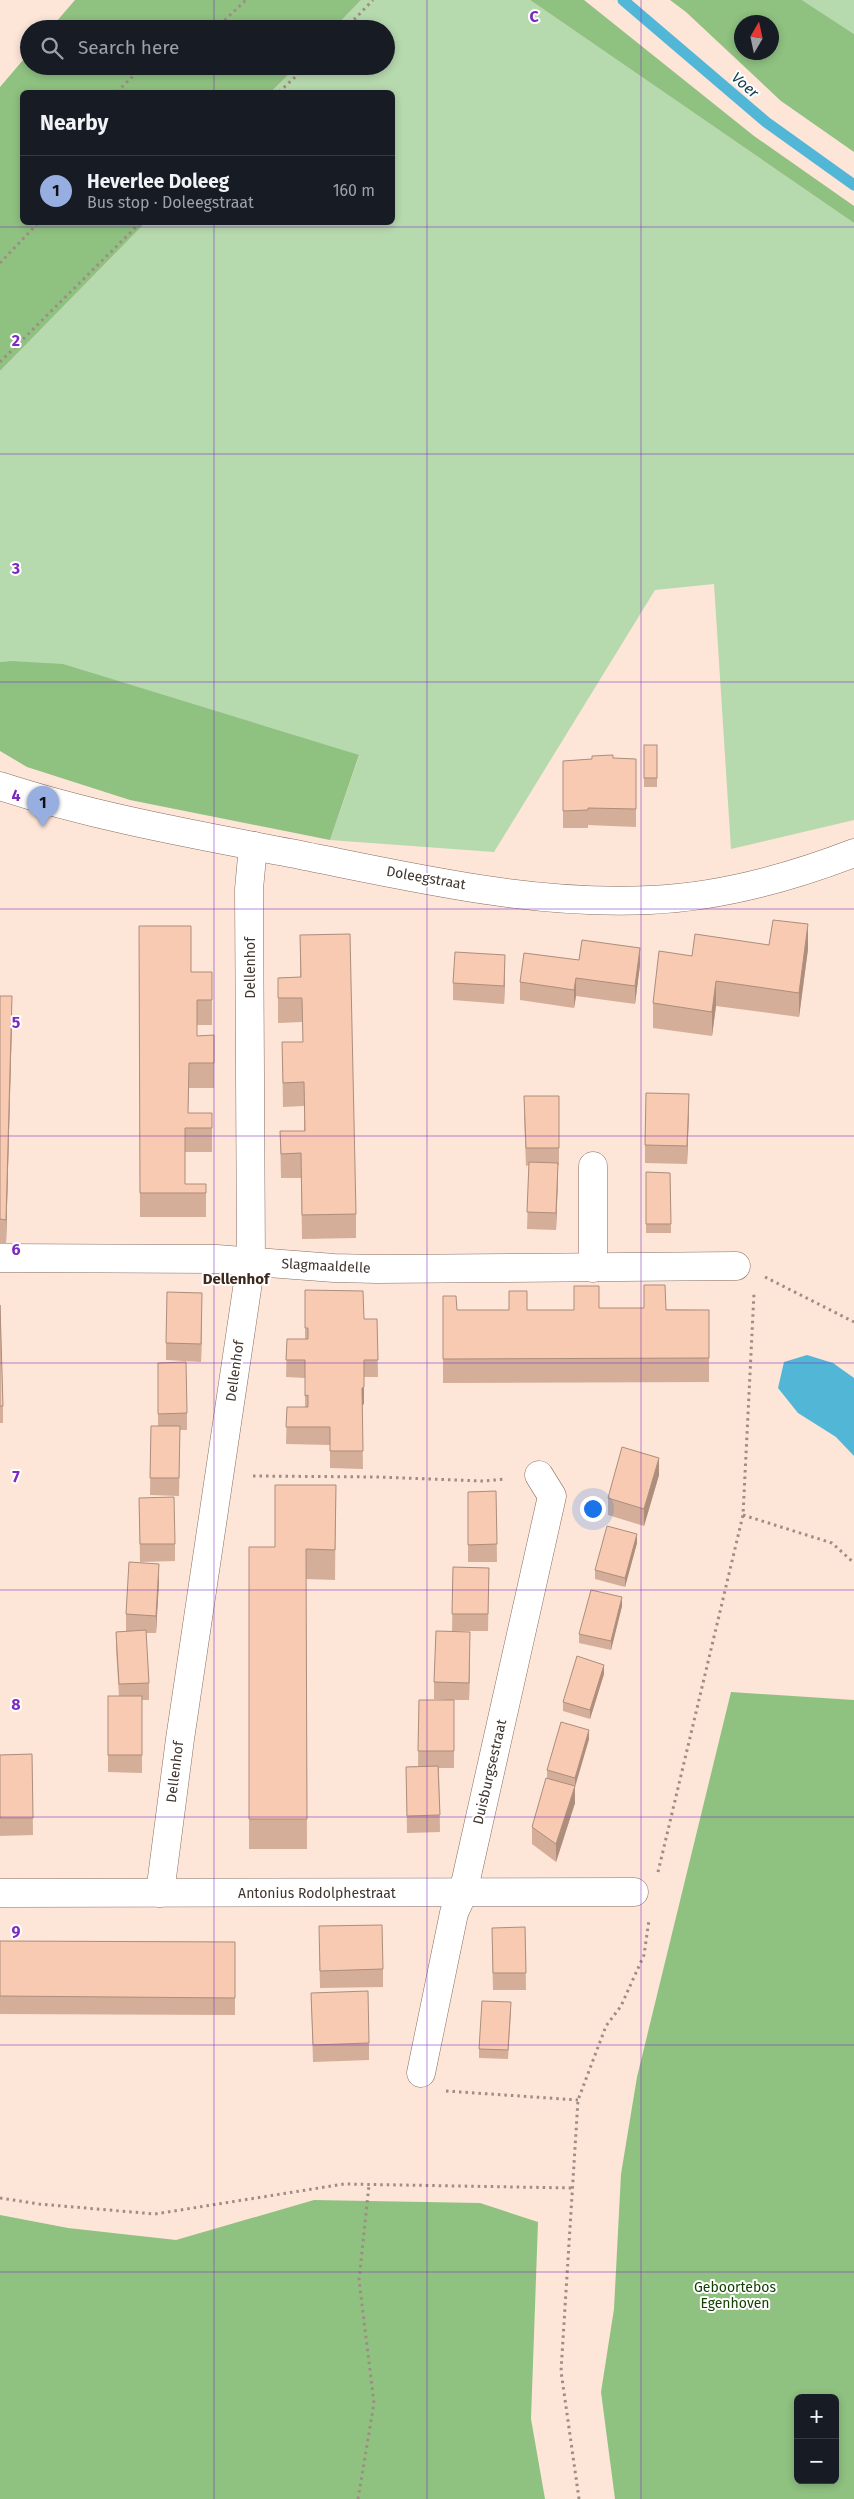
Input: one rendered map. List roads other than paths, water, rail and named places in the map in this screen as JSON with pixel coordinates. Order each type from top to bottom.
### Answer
[{"type":"street","name":"Doleegstraat","points":[[0,786],[103,816],[253,846],[520,895],[603,901],[651,900],[702,895],[796,874],[854,853]]},
{"type":"street","name":"Dellenhof","points":[[160,1892],[181,1729],[251,1262],[249,889],[253,846]]},
{"type":"street","points":[[593,1166],[593,1268]]},
{"type":"street","name":"Slagmaaldelle","points":[[0,1258],[217,1259],[360,1269],[745,1269]]},
{"type":"street","name":"Duisburgsestraat","points":[[421,2073],[454,1913],[462,1893],[552,1496],[539,1475]]},
{"type":"street","name":"Antonius Rodolphestraat","points":[[0,1894],[160,1892],[462,1893],[645,1887]]},
{"type":"water","points":[[807,1355],[833,1363],[854,1378],[854,1456],[836,1437],[798,1413],[778,1388],[784,1362]]},
{"type":"waterway","name":"Voer","points":[[623,0],[766,122],[854,185]]},
{"type":"place","name":"Heverlee Doleeg","points":[[43,827]]},
{"type":"district","name":"Dellenhof","points":[[236,1279]]},
{"type":"park label","name":"Geboortebos Egenhoven","points":[[735,2296]]}]
